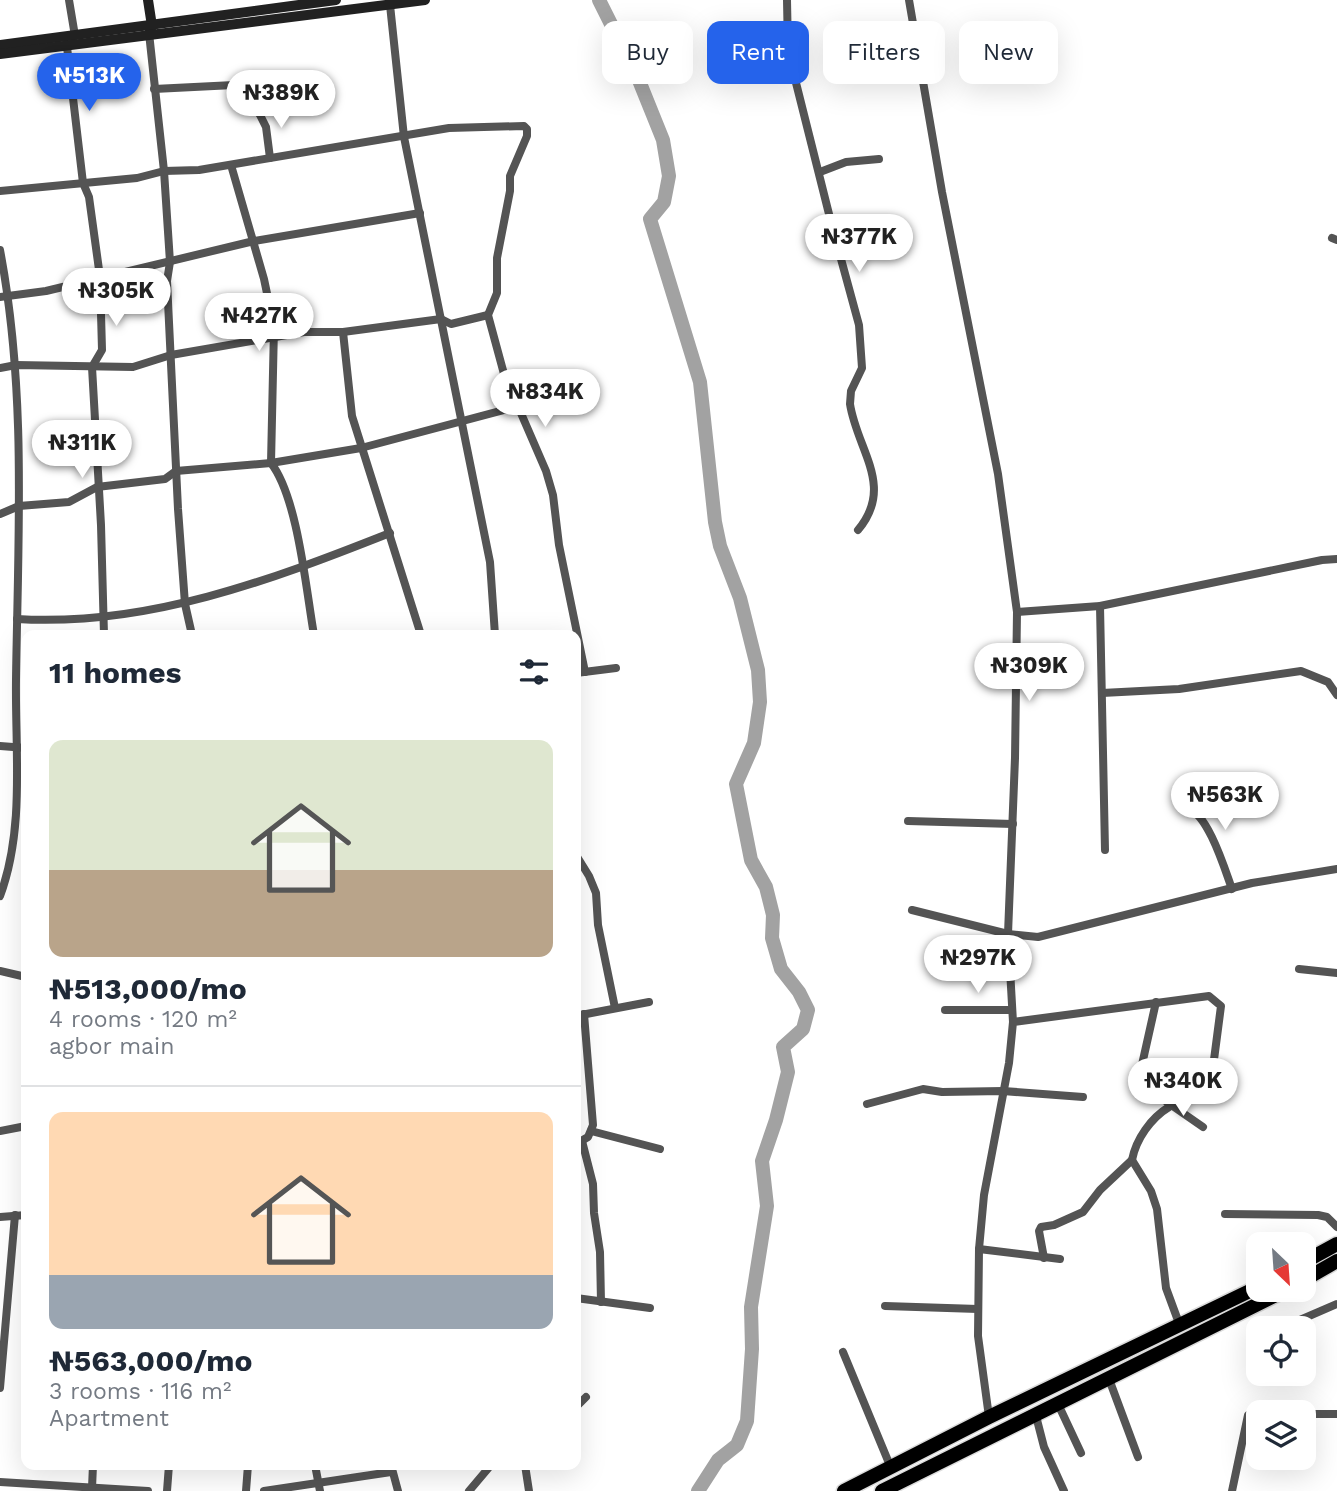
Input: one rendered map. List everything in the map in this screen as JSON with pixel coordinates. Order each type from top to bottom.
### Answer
[{"type":"highway","points":[[1316,1255],[1337,1244]]},
{"type":"highway","points":[[1316,1273],[1337,1261]]},
{"type":"highway","points":[[844,1491],[989,1417],[1246,1293]]},
{"type":"highway","points":[[882,1491],[1262,1302]]},
{"type":"highway","points":[[925,1451],[932,1466]]},
{"type":"main road","points":[[148,0],[150,29]]},
{"type":"main road","points":[[0,45],[150,29],[336,0]]},
{"type":"main road","points":[[0,54],[122,40],[150,29],[203,30],[424,0]]},
{"type":"street","points":[[69,0],[75,36],[67,47],[83,183],[89,197],[100,277],[102,350],[92,367],[104,630]]},
{"type":"street","points":[[787,0],[788,51],[862,343],[862,368],[850,391],[850,404],[876,493],[869,515],[858,530]]},
{"type":"street","points":[[909,0],[942,192],[998,474],[1017,612],[1008,934],[1013,1022],[984,1195],[979,1250],[978,1336],[989,1417]]},
{"type":"street","points":[[390,5],[404,137],[490,562],[495,630]]},
{"type":"street","points":[[150,29],[164,171],[170,262],[167,281],[176,471],[185,604],[191,630]]},
{"type":"street","points":[[154,89],[254,84],[271,158]]},
{"type":"street","points":[[259,113],[305,101]]},
{"type":"street","points":[[0,191],[137,178],[164,171],[199,170],[449,128],[524,126],[527,129],[510,176],[510,191],[497,258],[497,293],[488,315],[504,374],[546,471],[553,495],[573,630]]},
{"type":"street","points":[[820,172],[846,162],[879,159]]},
{"type":"street","points":[[231,165],[264,279],[274,338],[271,463],[277,471],[290,508],[313,630]]},
{"type":"street","points":[[4,296],[46,291],[254,241],[420,213]]},
{"type":"street","points":[[0,250],[4,296],[16,365],[19,506],[16,814],[9,871],[0,896]]},
{"type":"street","points":[[0,368],[16,365],[134,367],[171,355],[304,332],[343,332],[441,319],[451,324],[488,315]]},
{"type":"street","points":[[343,332],[352,416],[360,448],[390,533],[419,630]]},
{"type":"street","points":[[0,514],[19,506],[69,502],[97,487],[165,479],[176,471],[271,463],[360,448],[519,406]]},
{"type":"street","points":[[17,619],[103,618],[185,604],[303,568],[390,533]]},
{"type":"street","points":[[1017,612],[1100,606],[1337,559]]},
{"type":"street","points":[[1100,606],[1105,850]]},
{"type":"street","points":[[581,672],[616,668]]},
{"type":"street","points":[[1102,693],[1179,689],[1301,671],[1328,682],[1337,695]]},
{"type":"street","points":[[0,746],[21,747]]},
{"type":"street","points":[[1196,813],[1226,791]]},
{"type":"street","points":[[1187,808],[1196,813],[1218,849],[1233,889]]},
{"type":"street","points":[[908,821],[1013,824]]},
{"type":"street","points":[[581,863],[596,893],[598,925],[615,1008]]},
{"type":"street","points":[[912,910],[1008,934],[1038,937],[1233,889],[1337,869]]},
{"type":"street","points":[[1299,969],[1337,973]]},
{"type":"street","points":[[0,971],[21,975]]},
{"type":"street","points":[[1013,1022],[1209,996],[1218,1002],[1222,1010],[1209,1081],[1148,1126],[1132,1160],[1100,1190],[1083,1212],[1054,1225],[1041,1227],[1039,1231],[1044,1258]]},
{"type":"street","points":[[581,1015],[649,1002]]},
{"type":"street","points":[[1156,1002],[1139,1078],[1141,1084],[1203,1128]]},
{"type":"street","points":[[945,1010],[1012,1010]]},
{"type":"street","points":[[581,1023],[592,1109],[591,1131],[581,1140]]},
{"type":"street","points":[[867,1104],[923,1089],[1083,1097]]},
{"type":"street","points":[[0,1131],[21,1127]]},
{"type":"street","points":[[591,1131],[660,1149]]},
{"type":"street","points":[[581,1148],[593,1184],[601,1302]]},
{"type":"street","points":[[1132,1160],[1151,1191],[1157,1209],[1167,1288],[1180,1325]]},
{"type":"street","points":[[1224,1214],[1318,1215],[1326,1217],[1337,1227]]},
{"type":"street","points":[[0,1388],[15,1215]]},
{"type":"street","points":[[0,1217],[21,1215]]},
{"type":"street","points":[[979,1250],[1060,1259]]},
{"type":"street","points":[[581,1299],[650,1308]]},
{"type":"street","points":[[1309,1316],[1337,1304]]},
{"type":"street","points":[[884,1306],[978,1309]]},
{"type":"street","points":[[843,1352],[891,1468]]},
{"type":"street","points":[[1109,1379],[1138,1457]]},
{"type":"street","points":[[581,1402],[586,1396]]},
{"type":"street","points":[[1058,1404],[1081,1453]]},
{"type":"street","points":[[1316,1414],[1337,1414]]},
{"type":"street","points":[[1036,1416],[1044,1447],[1064,1491]]},
{"type":"street","points":[[1232,1491],[1246,1418]]},
{"type":"street","points":[[92,1488],[93,1470]]},
{"type":"street","points":[[167,1491],[169,1470]]},
{"type":"street","points":[[246,1491],[248,1470]]},
{"type":"street","points":[[264,1491],[319,1486],[383,1470]]},
{"type":"street","points":[[392,1470],[398,1491]]},
{"type":"street","points":[[469,1491],[487,1470]]},
{"type":"street","points":[[526,1470],[529,1491]]},
{"type":"street","points":[[0,1482],[42,1488],[148,1491]]},
{"type":"waterway","points":[[599,0],[638,78],[663,140],[669,176],[664,202],[650,219],[700,382],[715,522],[720,546],[740,598],[758,670],[760,702],[754,743],[736,784],[751,860],[766,887],[773,915],[772,938],[781,969],[799,992],[808,1010],[803,1029],[783,1047],[788,1072],[762,1161],[767,1206],[751,1307],[752,1349],[747,1421],[737,1445],[718,1460],[698,1491]]}]
